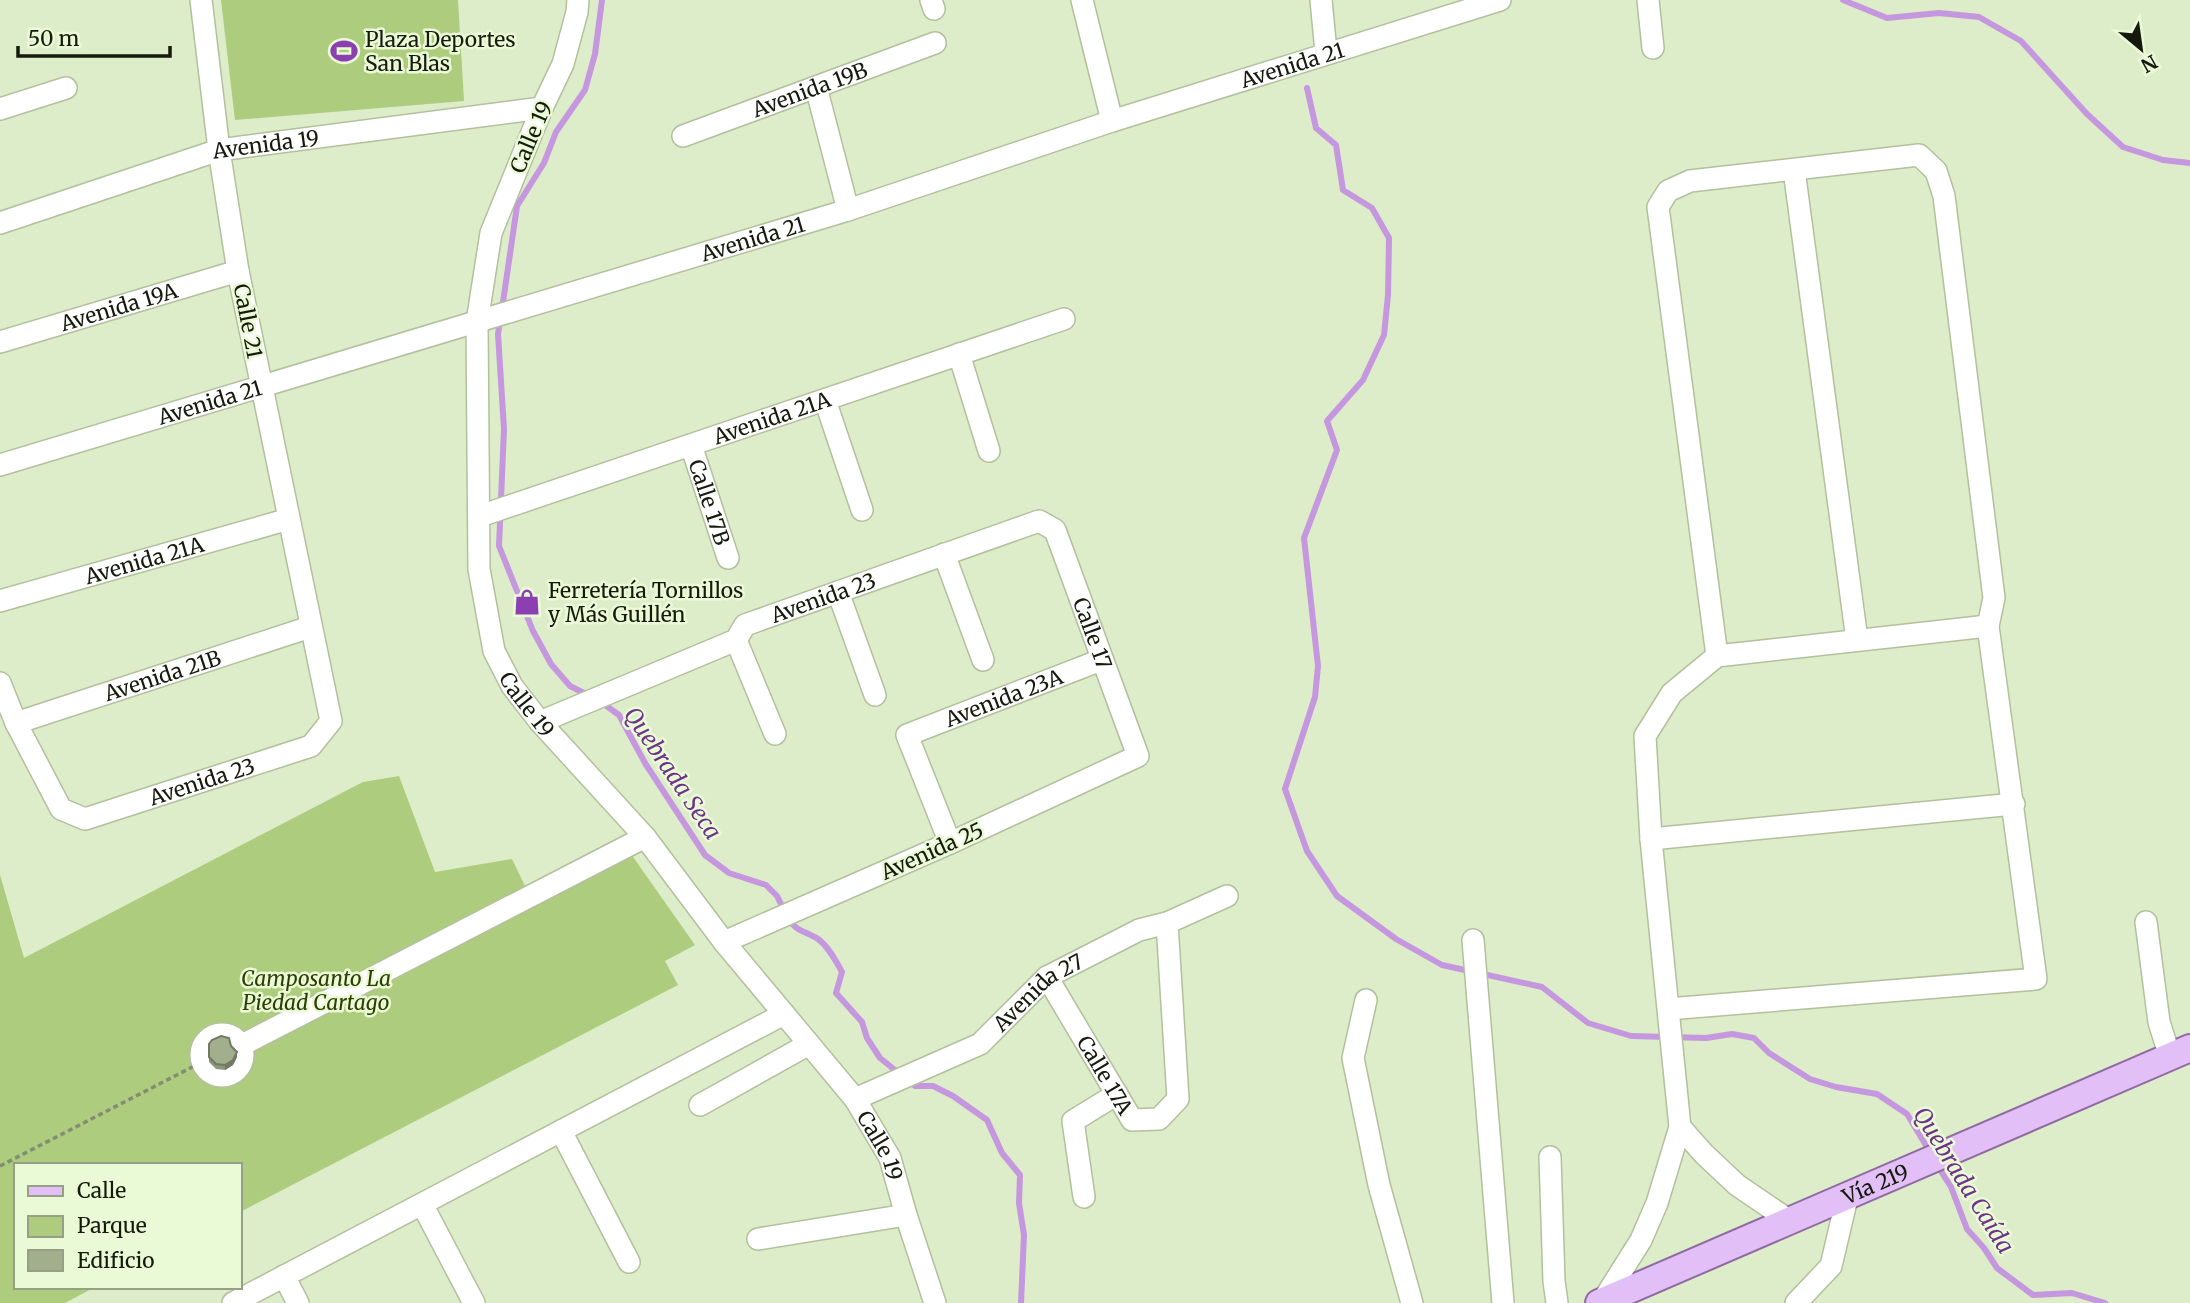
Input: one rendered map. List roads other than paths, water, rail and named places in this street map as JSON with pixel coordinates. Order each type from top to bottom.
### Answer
[{"type":"main road","name":"Vía 219","points":[[1601,1302],[2180,1052]]},
{"type":"street","name":"Calle 21","points":[[201,0],[237,271],[331,721]]},
{"type":"street","name":"Calle 19","points":[[578,0],[563,64],[491,233],[477,322],[479,569],[494,651],[512,686],[540,722],[645,837],[724,942],[855,1099],[890,1158],[935,1303]]},
{"type":"street","points":[[1082,0],[1112,121]]},
{"type":"street","points":[[1321,0],[1326,52]]},
{"type":"street","name":"Avenida 21","points":[[0,465],[848,210],[1326,52],[1500,0]]},
{"type":"street","points":[[1648,0],[1653,48]]},
{"type":"street","name":"Avenida 19B","points":[[683,136],[934,43]]},
{"type":"street","points":[[816,87],[848,210]]},
{"type":"street","points":[[0,109],[66,88]]},
{"type":"street","name":"Avenida 19","points":[[0,223],[219,150],[542,108]]},
{"type":"street","points":[[1668,1009],[2036,979],[1988,626],[1994,598],[1944,196],[1936,171],[1919,155],[1690,181],[1668,191],[1658,207],[1717,656]]},
{"type":"street","points":[[1794,170],[1857,640]]},
{"type":"street","name":"Avenida 19A","points":[[0,342],[237,271]]},
{"type":"street","name":"Avenida 21A","points":[[480,516],[1064,319]]},
{"type":"street","points":[[959,354],[989,451]]},
{"type":"street","points":[[825,400],[862,510]]},
{"type":"street","name":"Calle 17B","points":[[691,445],[728,558]]},
{"type":"street","name":"Avenida 21A","points":[[0,601],[289,519]]},
{"type":"street","name":"Avenida 23","points":[[540,722],[736,640],[746,625],[1039,521]]},
{"type":"street","name":"Calle 17","points":[[1039,521],[1055,530],[1138,755]]},
{"type":"street","points":[[944,554],[984,660]]},
{"type":"street","points":[[838,592],[875,695]]},
{"type":"street","points":[[1601,1302],[1641,1240],[1657,1203],[1680,1127],[1651,838],[1645,736],[1672,693],[1717,656],[1988,626]]},
{"type":"street","name":"Avenida 21B","points":[[16,723],[310,627]]},
{"type":"street","points":[[736,640],[775,734]]},
{"type":"street","name":"Avenida 23A","points":[[950,843],[907,735],[1101,660]]},
{"type":"street","points":[[0,683],[16,723]]},
{"type":"street","name":"Avenida 23","points":[[16,723],[61,809],[85,819],[311,746],[331,721]]},
{"type":"street","name":"Avenida 25","points":[[724,942],[950,843],[1138,755]]},
{"type":"street","points":[[1651,838],[2014,804]]},
{"type":"street","points":[[242,1045],[645,837]]},
{"type":"street","name":"Avenida 27","points":[[855,1099],[980,1044],[1047,976],[1139,930],[1167,923],[1227,896]]},
{"type":"street","points":[[2146,922],[2160,1022],[2180,1052]]},
{"type":"street","name":"Calle 17A","points":[[1047,976],[1132,1120],[1159,1119],[1178,1099],[1167,923]]},
{"type":"street","points":[[1474,940],[1503,1303]]},
{"type":"street","points":[[1366,1000],[1353,1058],[1379,1185],[1412,1303]]},
{"type":"street","points":[[233,1303],[784,1014]]},
{"type":"street","points":[[212,1036],[232,1036],[242,1045],[244,1052],[241,1066],[229,1076],[215,1075],[208,1071],[202,1062],[203,1046],[212,1036]]},
{"type":"street","points":[[700,1105],[809,1044]]},
{"type":"street","points":[[1084,1197],[1073,1121],[1117,1094]]},
{"type":"street","points":[[1680,1127],[1737,1185],[1790,1221]]},
{"type":"street","points":[[561,1131],[629,1262]]},
{"type":"street","points":[[1550,1157],[1557,1303]]},
{"type":"street","points":[[1796,1303],[1831,1266],[1847,1198]]},
{"type":"street","points":[[422,1204],[474,1303]]},
{"type":"street","points":[[758,1239],[906,1215]]},
{"type":"street","points":[[284,1276],[299,1303]]},
{"type":"waterway","name":"Quebrada Seca","points":[[502,309],[517,206],[544,163],[556,132],[585,90],[595,54],[602,0]]},
{"type":"waterway","points":[[1843,0],[1887,18],[1939,13],[1979,17],[2021,41],[2087,114],[2123,147],[2163,160],[2190,163]]},
{"type":"waterway","name":"Quebrada Caída","points":[[1307,88],[1316,128],[1336,145],[1343,190],[1372,208],[1389,238],[1384,335],[1363,380],[1327,421],[1337,450],[1304,538],[1318,666],[1315,697],[1285,789],[1307,851],[1337,896],[1396,939],[1442,965],[1542,987],[1588,1023],[1631,1036],[1706,1038],[1732,1034],[1754,1038],[1769,1053],[1810,1079],[1836,1087],[1877,1094],[1907,1114],[1930,1152]]},
{"type":"waterway","name":"Quebrada Seca","points":[[500,320],[498,334],[504,429],[499,546],[533,631],[551,664],[570,686],[588,695]]},
{"type":"waterway","name":"Quebrada Seca","points":[[601,702],[619,715],[645,763],[705,855],[729,873],[766,885],[777,896],[784,910]]},
{"type":"waterway","name":"Quebrada Seca","points":[[789,920],[798,929],[818,939],[832,954],[842,972],[836,993],[862,1022],[867,1038],[880,1058],[915,1086],[933,1086],[953,1096],[987,1120],[1002,1153],[1020,1175],[1019,1203],[1024,1235],[1021,1303]]},
{"type":"waterway","name":"Quebrada Caída","points":[[1937,1165],[1951,1187],[1967,1229],[1997,1268],[2033,1295],[2072,1293],[2105,1303]]},
{"type":"place","name":"Plaza Deportes San Blas","points":[[344,51]]},
{"type":"place","name":"Ferretería Tornillos y Más Guillén","points":[[527,602]]},
{"type":"park label","name":"Camposanto La Piedad Cartago","points":[[316,990]]}]
